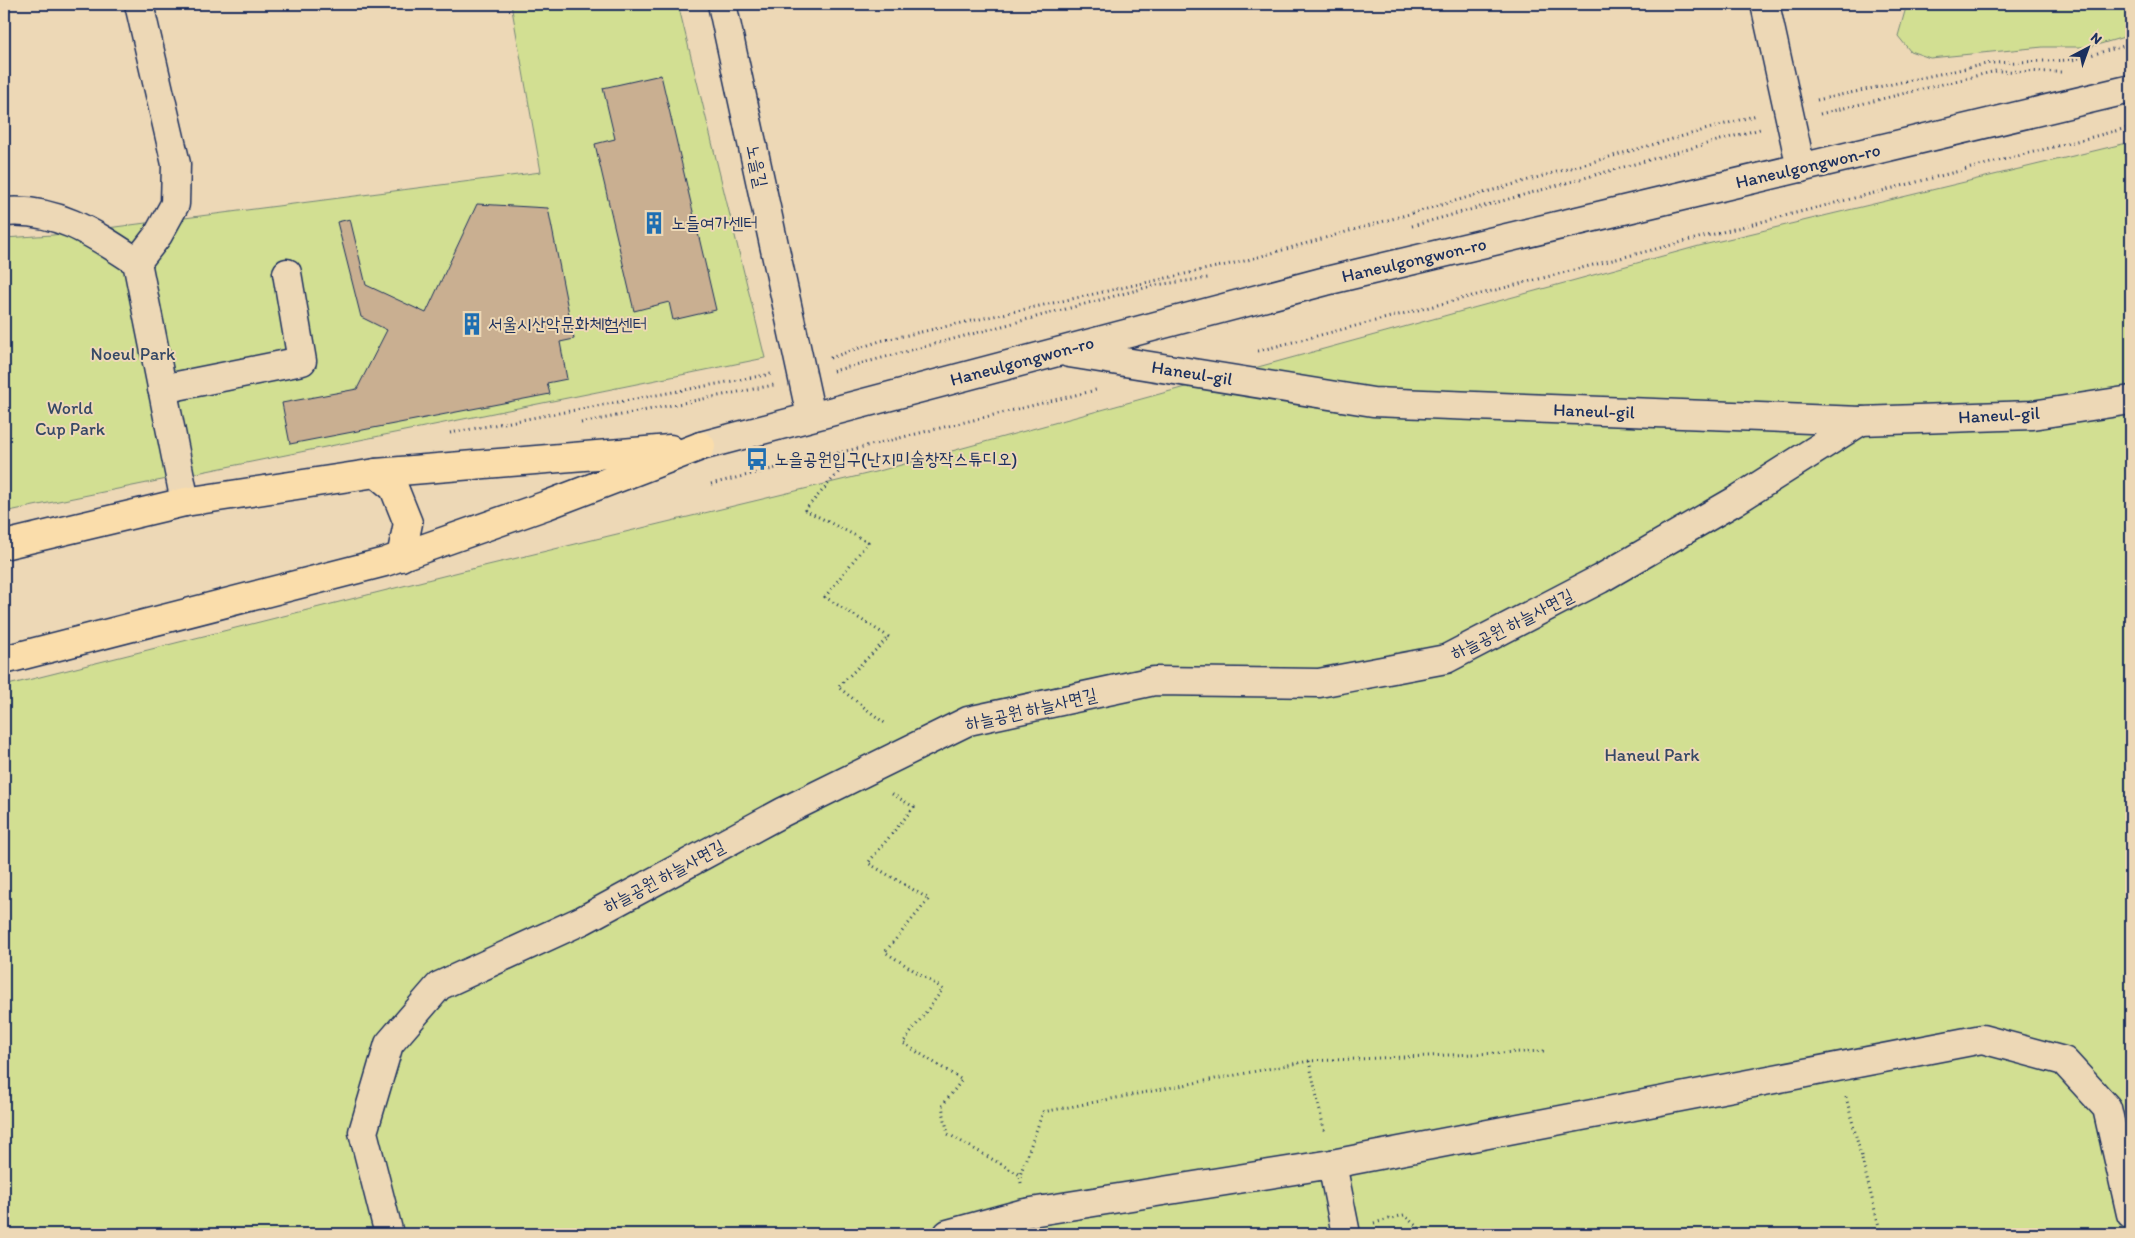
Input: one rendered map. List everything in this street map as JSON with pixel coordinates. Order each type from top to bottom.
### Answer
[{"type":"highway","points":[[4,544],[186,502],[376,473],[702,446]]},
{"type":"highway","points":[[4,660],[400,557],[547,505],[702,446]]},
{"type":"highway","points":[[376,473],[394,488],[408,523],[400,557]]},
{"type":"street","points":[[137,262],[158,235],[175,204],[176,164],[139,4]]},
{"type":"street","name":"노을길","points":[[722,4],[811,416]]},
{"type":"street","points":[[1769,4],[1802,168]]},
{"type":"street","name":"Haneulgongwon-ro","points":[[702,446],[1326,280],[2131,89]]},
{"type":"street","points":[[4,212],[34,213],[71,222],[137,262],[186,502]]},
{"type":"street","points":[[162,389],[302,362],[287,273]]},
{"type":"street","name":"Haneul-gil","points":[[1060,351],[1373,402],[1861,421],[2032,415],[2131,400]]},
{"type":"street","name":"하늘공원 하늘사면길","points":[[389,1234],[363,1132],[389,1044],[439,986],[583,920],[783,812],[968,721],[1154,681],[1320,683],[1446,659],[1608,574],[1735,501],[1861,421]]},
{"type":"street","points":[[948,1234],[1026,1213],[1332,1164],[1982,1039],[2064,1062],[2107,1108],[2131,1214]]},
{"type":"street","points":[[1332,1164],[1346,1234]]},
{"type":"path","points":[[441,435],[802,374],[880,341],[1244,261],[1790,113],[1991,63],[2072,60],[2131,44]]},
{"type":"path","points":[[1407,227],[1790,113],[1996,71],[2069,72]]},
{"type":"path","points":[[1252,352],[2131,127]]},
{"type":"path","points":[[578,423],[802,374],[1156,285],[1214,277]]},
{"type":"path","points":[[711,484],[1101,389]]},
{"type":"path","points":[[838,453],[846,464],[805,510],[868,542],[825,597],[889,637],[838,687],[888,726],[882,733]]},
{"type":"path","points":[[858,775],[914,807],[868,863],[929,899],[885,952],[943,990],[903,1043],[962,1080],[942,1106],[948,1134],[1020,1175]]},
{"type":"path","points":[[1026,1213],[1020,1175],[1043,1112],[1309,1061],[1545,1051]]},
{"type":"path","points":[[1309,1061],[1332,1164]]},
{"type":"path","points":[[1837,1067],[1881,1234]]},
{"type":"path","points":[[1404,1215],[1424,1234]]},
{"type":"green space","name":"Noeul Park","points":[[511,4],[678,4],[765,358],[4,512],[4,238],[53,235],[541,172]]},
{"type":"green space","points":[[1907,4],[2131,4],[2131,35],[2090,47],[2043,47],[1930,58],[1910,51],[1898,36]]},
{"type":"green space","name":"Haneul Park","points":[[2131,142],[2131,1234],[4,1234],[4,686],[459,572],[879,471],[1699,246]]},
{"type":"building","name":"노들여가센터","points":[[661,75],[716,310],[673,320],[669,302],[634,311],[595,144],[615,139],[603,88]]},
{"type":"building","name":"서울시산악문화체험센터","points":[[477,204],[548,208],[574,339],[560,342],[567,379],[547,383],[550,394],[290,444],[282,403],[357,389],[387,330],[361,317],[337,222],[350,219],[366,285],[426,313]]},
{"type":"place","name":"노들여가센터","points":[[654,223]]},
{"type":"place","name":"서울시산악문화체험센터","points":[[472,324]]},
{"type":"place","name":"노을공원입구(난지미술창작스튜디오)","points":[[757,459]]},
{"type":"park label","name":"World Cup Park","points":[[70,418]]}]
